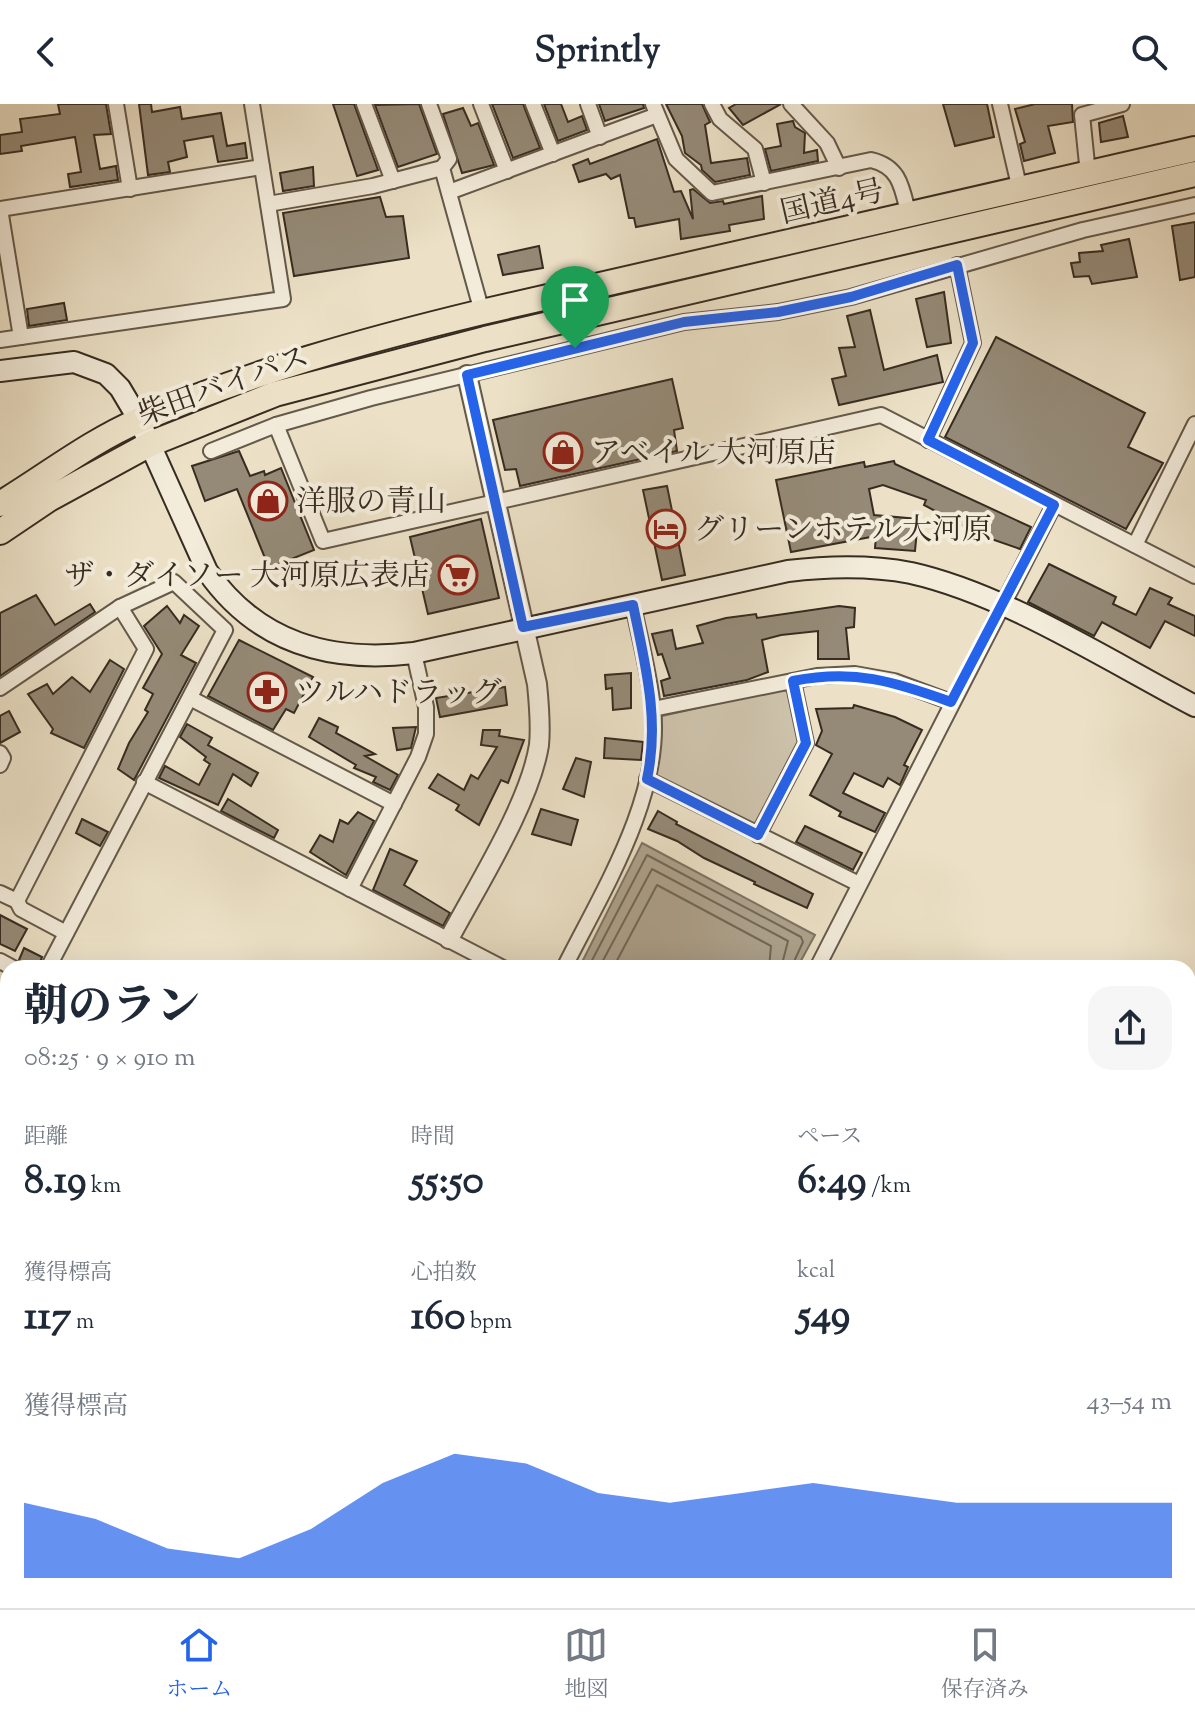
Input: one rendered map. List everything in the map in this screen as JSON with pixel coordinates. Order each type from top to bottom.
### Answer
[{"type":"highway","name":"国道4号","points":[[482,312],[1195,149]]},
{"type":"highway","name":"国道4号","points":[[485,339],[1195,174]]},
{"type":"highway","name":"柴田バイパス","points":[[0,504],[102,439],[139,420],[271,369],[388,334],[482,312]]},
{"type":"highway","name":"柴田バイパス","points":[[0,532],[49,499],[150,444],[275,394],[485,339]]},
{"type":"main road","points":[[0,371],[74,362],[106,374],[120,388],[139,420],[207,571],[220,590],[246,614],[274,633],[305,646],[336,654],[375,658],[414,653],[788,571],[834,566],[911,574],[1002,605],[1195,706]]},
{"type":"street","points":[[116,104],[130,189]]},
{"type":"street","points":[[0,340],[283,299],[252,104]]},
{"type":"street","points":[[364,104],[393,181]]},
{"type":"street","points":[[268,204],[393,181],[442,168],[449,159],[429,104]]},
{"type":"street","points":[[481,104],[507,171]]},
{"type":"street","points":[[533,104],[553,154]]},
{"type":"street","points":[[588,104],[600,137]]},
{"type":"street","points":[[712,104],[720,119],[755,149],[764,183]]},
{"type":"street","points":[[791,104],[827,143],[839,168]]},
{"type":"street","points":[[1000,104],[1020,190]]},
{"type":"street","points":[[1088,174],[1082,115],[1122,104]]},
{"type":"street","points":[[449,192],[600,137],[655,110],[676,159],[712,193],[871,160],[887,164],[899,177],[909,216]]},
{"type":"street","points":[[21,337],[0,209],[262,167]]},
{"type":"street","points":[[442,168],[482,312]]},
{"type":"street","points":[[211,451],[276,425],[467,375],[684,322],[778,312],[851,297],[1083,230],[1195,205]]},
{"type":"street","points":[[928,440],[973,343],[957,265]]},
{"type":"street","points":[[449,939],[519,804],[539,745],[537,684],[467,375]]},
{"type":"street","points":[[276,425],[323,541],[881,415],[1195,576]]},
{"type":"street","points":[[1135,545],[1195,424]]},
{"type":"street","points":[[821,960],[1054,505]]},
{"type":"street","points":[[0,688],[120,607],[174,582],[225,630],[52,960]]},
{"type":"street","points":[[568,960],[623,851],[647,779],[653,709],[633,605]]},
{"type":"street","points":[[17,901],[146,649],[120,607]]},
{"type":"street","points":[[350,889],[418,757],[426,734],[426,707],[414,653]]},
{"type":"street","points":[[653,709],[793,681],[855,674],[894,681],[951,702]]},
{"type":"street","points":[[758,835],[806,743],[793,681]]},
{"type":"street","points":[[190,698],[394,804]]},
{"type":"street","points":[[0,753],[3,758],[0,765]]},
{"type":"street","points":[[647,779],[859,884]]},
{"type":"street","points":[[144,782],[488,960]]},
{"type":"street","points":[[0,893],[17,901],[21,909],[66,933]]},
{"type":"shaded area","points":[[781,689],[789,692],[800,741],[761,822],[754,824],[658,779],[655,772],[658,723],[662,716]]},
{"type":"water","points":[[642,843],[815,935],[801,960],[583,960]]},
{"type":"building","points":[[58,104],[106,104],[111,134],[94,135],[100,169],[116,166],[118,180],[70,187],[68,174],[81,172],[75,137],[21,146],[22,151],[0,154],[0,135],[22,132],[20,119],[60,114]]},
{"type":"building","points":[[139,104],[151,104],[152,112],[180,107],[182,119],[221,113],[227,146],[245,143],[247,158],[218,162],[213,136],[184,141],[187,157],[168,162],[170,172],[148,175]]},
{"type":"building","points":[[333,104],[354,104],[378,170],[357,176]]},
{"type":"building","points":[[419,104],[437,154],[398,167],[375,105]]},
{"type":"building","points":[[492,104],[523,104],[540,148],[513,158]]},
{"type":"building","points":[[544,104],[561,104],[568,122],[582,116],[587,130],[558,141]]},
{"type":"building","points":[[599,104],[643,104],[644,108],[605,121]]},
{"type":"building","points":[[666,104],[702,104],[710,122],[705,125],[711,163],[747,158],[750,175],[715,182],[702,170],[701,165],[685,153],[682,136]]},
{"type":"building","points":[[736,104],[781,104],[743,125],[729,108]]},
{"type":"building","points":[[943,104],[987,104],[994,137],[955,146]]},
{"type":"building","points":[[1035,104],[1072,104],[1073,122],[1048,126],[1055,153],[1024,161],[1020,144],[1025,142],[1015,109]]},
{"type":"building","points":[[463,108],[471,126],[478,123],[494,165],[462,173],[443,114]]},
{"type":"building","points":[[1123,116],[1128,137],[1101,142],[1099,123]]},
{"type":"building","points":[[793,121],[795,127],[805,133],[804,153],[817,150],[818,161],[771,171],[765,149],[781,146],[777,124]]},
{"type":"building","points":[[657,139],[674,192],[681,191],[693,219],[690,190],[693,189],[710,203],[723,201],[724,204],[762,196],[764,219],[729,225],[730,231],[681,239],[679,219],[636,227],[634,218],[629,218],[620,175],[611,179],[606,174],[579,182],[573,165],[588,159],[590,164]]},
{"type":"building","points":[[313,167],[314,186],[283,191],[280,173]]},
{"type":"building","points":[[380,197],[386,217],[403,216],[409,258],[294,276],[283,213]]},
{"type":"building","points":[[1195,222],[1195,277],[1180,280],[1172,226]]},
{"type":"building","points":[[1129,239],[1137,277],[1092,284],[1089,276],[1074,277],[1071,263],[1080,262],[1079,253],[1103,251],[1101,245]]},
{"type":"building","points":[[539,246],[543,268],[503,275],[498,255]]},
{"type":"building","points":[[944,292],[951,343],[927,347],[916,299]]},
{"type":"building","points":[[64,303],[67,320],[29,326],[27,309]]},
{"type":"building","points":[[870,310],[884,370],[937,355],[943,382],[839,405],[832,379],[846,376],[839,348],[855,347],[847,316]]},
{"type":"building","points":[[996,337],[1145,413],[1128,447],[1163,463],[1126,529],[945,437]]},
{"type":"building","points":[[672,379],[683,428],[674,430],[677,451],[520,486],[516,469],[505,470],[493,420]]},
{"type":"building","points":[[239,451],[250,476],[264,471],[265,475],[281,468],[314,550],[269,568],[237,489],[205,501],[192,466]]},
{"type":"building","points":[[894,461],[1031,527],[1020,549],[980,535],[924,505],[926,500],[883,485],[869,489],[874,515],[918,519],[915,551],[875,548],[876,536],[791,552],[776,480],[864,462],[865,467]]},
{"type":"building","points":[[667,486],[685,575],[662,580],[643,490]]},
{"type":"building","points":[[481,519],[499,598],[428,614],[410,537]]},
{"type":"building","points":[[1049,564],[1116,597],[1113,604],[1136,615],[1150,588],[1172,598],[1168,604],[1195,616],[1195,636],[1165,621],[1150,648],[1102,622],[1094,636],[1028,602]]},
{"type":"building","points":[[36,595],[55,625],[90,604],[95,612],[0,676],[0,613]]},
{"type":"building","points":[[167,606],[180,623],[184,615],[199,626],[181,655],[196,663],[134,780],[118,769],[148,712],[145,710],[153,694],[143,688],[162,654],[144,626]]},
{"type":"building","points":[[839,606],[855,608],[854,627],[846,628],[849,659],[818,659],[818,631],[781,635],[762,640],[768,672],[747,680],[664,696],[661,681],[670,678],[652,634],[672,630],[676,649],[703,643],[697,626],[726,618],[756,614],[757,618]]},
{"type":"building","points":[[239,640],[313,677],[294,713],[286,709],[273,730],[208,696]]},
{"type":"building","points":[[110,660],[124,669],[84,748],[51,733],[53,729],[28,694],[47,684],[53,694],[72,677],[90,692]]},
{"type":"building","points":[[631,673],[631,708],[613,710],[612,688],[606,689],[605,675]]},
{"type":"building","points":[[505,687],[507,705],[440,717],[436,698]]},
{"type":"building","points":[[854,705],[895,717],[922,730],[904,765],[908,767],[900,785],[888,778],[883,787],[854,773],[843,793],[885,813],[875,832],[839,816],[841,812],[810,795],[832,754],[816,745],[822,731],[816,709],[853,708]]},
{"type":"building","points":[[9,711],[20,732],[0,743],[0,716]]},
{"type":"building","points":[[319,718],[338,727],[336,733],[375,754],[365,756],[398,775],[390,790],[373,782],[376,777],[354,768],[356,765],[309,737]]},
{"type":"building","points":[[187,724],[212,738],[208,745],[258,773],[251,786],[233,774],[218,805],[159,778],[165,766],[199,785],[210,764],[204,760],[206,757],[180,737]]},
{"type":"building","points":[[416,727],[411,748],[397,750],[393,728]]},
{"type":"building","points":[[483,730],[500,730],[499,736],[524,740],[508,783],[501,780],[479,825],[456,810],[459,805],[429,788],[438,774],[464,790],[471,775],[478,779],[497,747],[481,745]]},
{"type":"building","points":[[605,738],[643,742],[641,760],[604,758]]},
{"type":"building","points":[[576,758],[591,762],[584,797],[563,789]]},
{"type":"building","points":[[228,799],[278,830],[274,838],[221,811]]},
{"type":"building","points":[[541,809],[578,820],[571,845],[532,834]]},
{"type":"building","points":[[658,811],[676,824],[813,894],[807,908],[648,829]]},
{"type":"building","points":[[358,812],[374,821],[346,875],[310,852],[320,835],[333,842],[340,820],[348,824]]},
{"type":"building","points":[[82,819],[108,832],[100,846],[76,833]]},
{"type":"building","points":[[805,826],[862,853],[853,870],[796,842]]},
{"type":"building","points":[[390,849],[417,861],[404,885],[450,913],[443,926],[373,890]]},
{"type":"building","points":[[0,915],[27,929],[15,951],[0,944]]},
{"type":"building","points":[[24,948],[42,957],[41,960],[19,960]]},
{"type":"place","name":"アベイル 大河原店","points":[[563,452]]},
{"type":"place","name":"洋服の青山","points":[[268,501]]},
{"type":"place","name":"グリーンホテル大河原","points":[[666,529]]},
{"type":"place","name":"ザ・ダイソー 大河原広表店","points":[[458,575]]},
{"type":"place","name":"ツルハドラッグ","points":[[267,692]]},
{"type":"route","points":[[957,265],[973,343],[928,440],[1054,505],[951,702],[894,681],[855,674],[793,681],[806,743],[758,835],[647,779],[653,709],[633,605],[523,627],[467,375],[575,348],[684,322],[778,312],[851,297],[957,265]]}]
